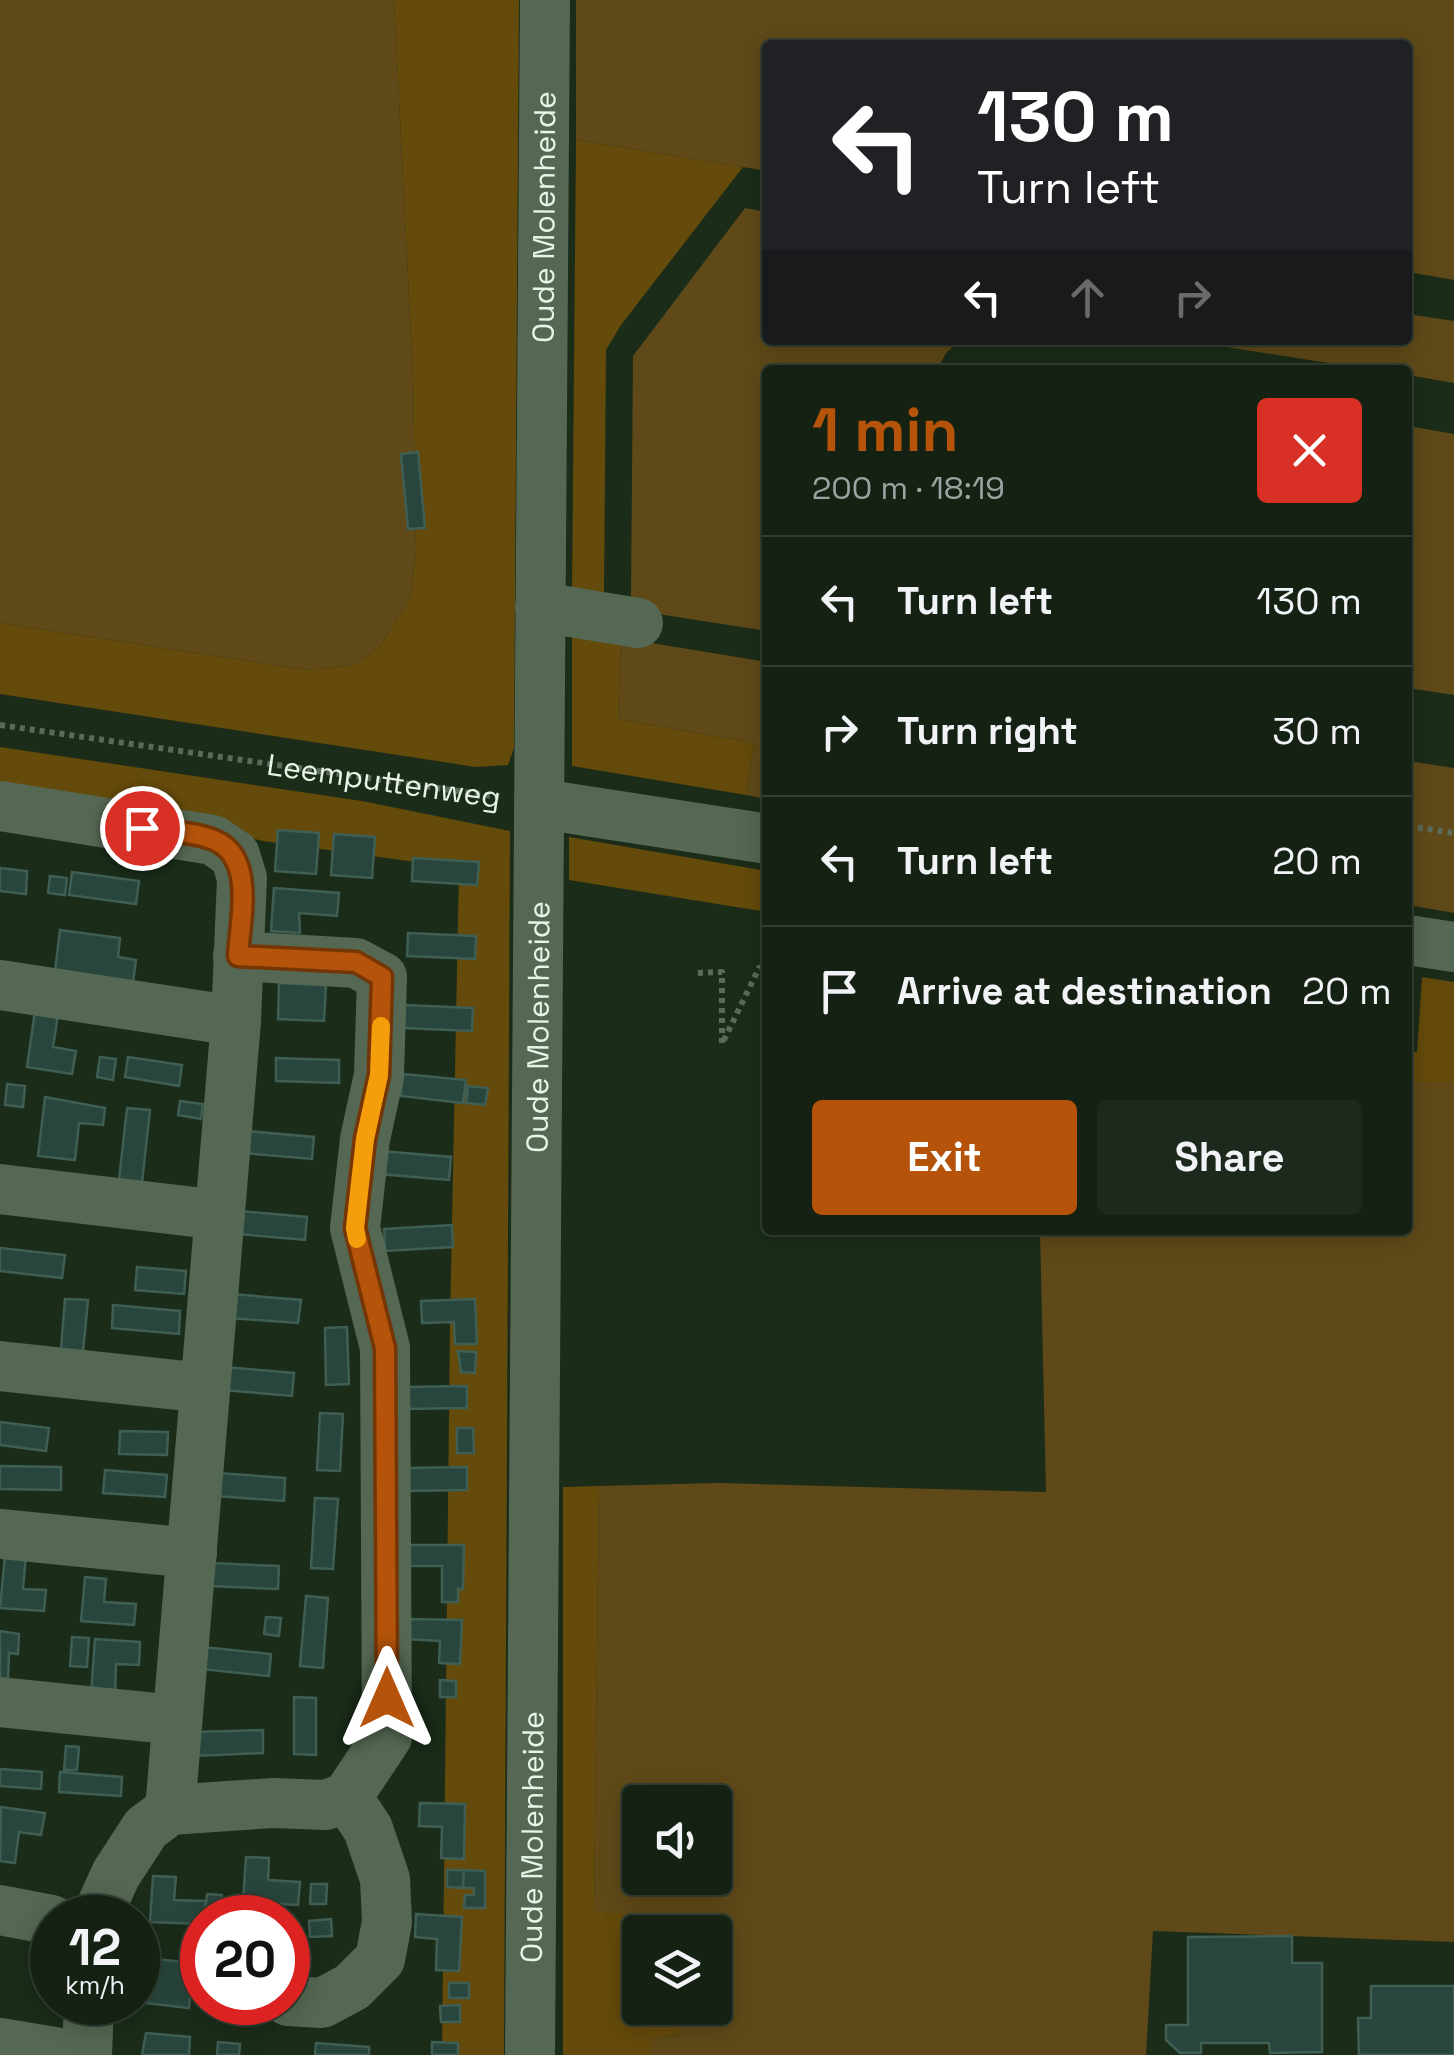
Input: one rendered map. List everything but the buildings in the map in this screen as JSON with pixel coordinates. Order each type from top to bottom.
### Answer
[{"type":"street","name":"Oude Molenheide","points":[[530,2055],[545,0]]},
{"type":"street","points":[[540,607],[638,623]]},
{"type":"street","name":"Leemputtenweg","points":[[541,804],[762,838]]},
{"type":"street","points":[[0,806],[214,840],[235,855],[242,878],[236,1021],[170,1810]]},
{"type":"street","points":[[1412,941],[1454,947]]},
{"type":"street","points":[[106,1895],[146,1828],[170,1810],[273,1803],[326,1806],[346,1797],[387,1737],[385,1348],[355,1228],[365,1139],[379,1075],[382,977],[356,962],[238,956]]},
{"type":"street","points":[[0,986],[236,1021]]},
{"type":"street","points":[[0,1189],[220,1215]]},
{"type":"street","points":[[0,1366],[205,1388]]},
{"type":"street","points":[[0,1534],[192,1553]]},
{"type":"street","points":[[0,1702],[177,1720]]},
{"type":"street","points":[[310,2002],[322,2003],[352,1987],[380,1959],[387,1922],[385,1878],[368,1829],[346,1797]]},
{"type":"street","points":[[0,1910],[30,1916]]},
{"type":"street","points":[[88,2055],[89,2025]]},
{"type":"street","points":[[0,2044],[72,2055]]},
{"type":"path","name":"Leemputtenweg","points":[[0,725],[541,804]]},
{"type":"path","points":[[1412,827],[1454,833]]},
{"type":"path","points":[[698,973],[722,972],[722,1044],[762,967]]},
{"type":"shaded area","points":[[0,0],[394,0],[413,375],[416,549],[411,597],[379,648],[353,665],[307,670],[0,623]]},
{"type":"shaded area","points":[[394,0],[519,0],[514,748],[508,765],[476,767],[0,694],[0,623],[307,670],[353,665],[379,648],[411,597],[416,549],[413,375]]},
{"type":"shaded area","points":[[576,0],[1454,0],[1454,280],[1412,273],[1412,40],[762,40],[762,170],[576,140]]},
{"type":"shaded area","points":[[576,140],[743,167],[606,350],[604,595],[572,594]]},
{"type":"shaded area","points":[[745,208],[762,211],[762,345],[955,345],[940,365],[762,365],[762,630],[658,614],[632,605],[633,356]]},
{"type":"shaded area","points":[[1412,315],[1454,321],[1454,383],[1412,376],[1412,365],[1341,365],[1214,345],[1412,345]]},
{"type":"shaded area","points":[[1412,427],[1454,434],[1454,695],[1412,689]]},
{"type":"shaded area","points":[[572,630],[621,638],[618,719],[754,743],[746,795],[572,766]]},
{"type":"shaded area","points":[[621,638],[762,661],[762,798],[746,795],[754,743],[618,719]]},
{"type":"shaded area","points":[[0,747],[362,801],[510,831],[504,2055],[442,2055],[459,868],[263,841],[0,794]]},
{"type":"shaded area","points":[[1412,762],[1454,768],[1454,913],[1412,906]]},
{"type":"shaded area","points":[[569,837],[762,870],[762,911],[569,880]]},
{"type":"shaded area","points":[[1422,977],[1454,982],[1454,1082],[1412,1082],[1412,1052],[1417,1052]]},
{"type":"shaded area","points":[[1412,1082],[1454,1082],[1454,1942],[1153,1931],[1146,2055],[649,2055],[650,2038],[679,2035],[679,2025],[732,2025],[732,1915],[625,1915],[594,1911],[599,1486],[719,1483],[1046,1492],[1040,1235],[1412,1235]]},
{"type":"shaded area","points":[[599,1486],[594,1911],[628,1915],[622,1915],[622,2025],[679,2025],[679,2035],[651,2038],[649,2055],[563,2055],[563,1487]]},
{"type":"slow traffic","points":[[357,1239],[365,1139],[379,1075],[381,1026]]},
{"type":"route","points":[[142,828],[214,840],[235,855],[242,878],[238,956],[356,962],[382,977],[379,1075],[365,1139],[355,1228],[385,1348],[387,1698]]}]
